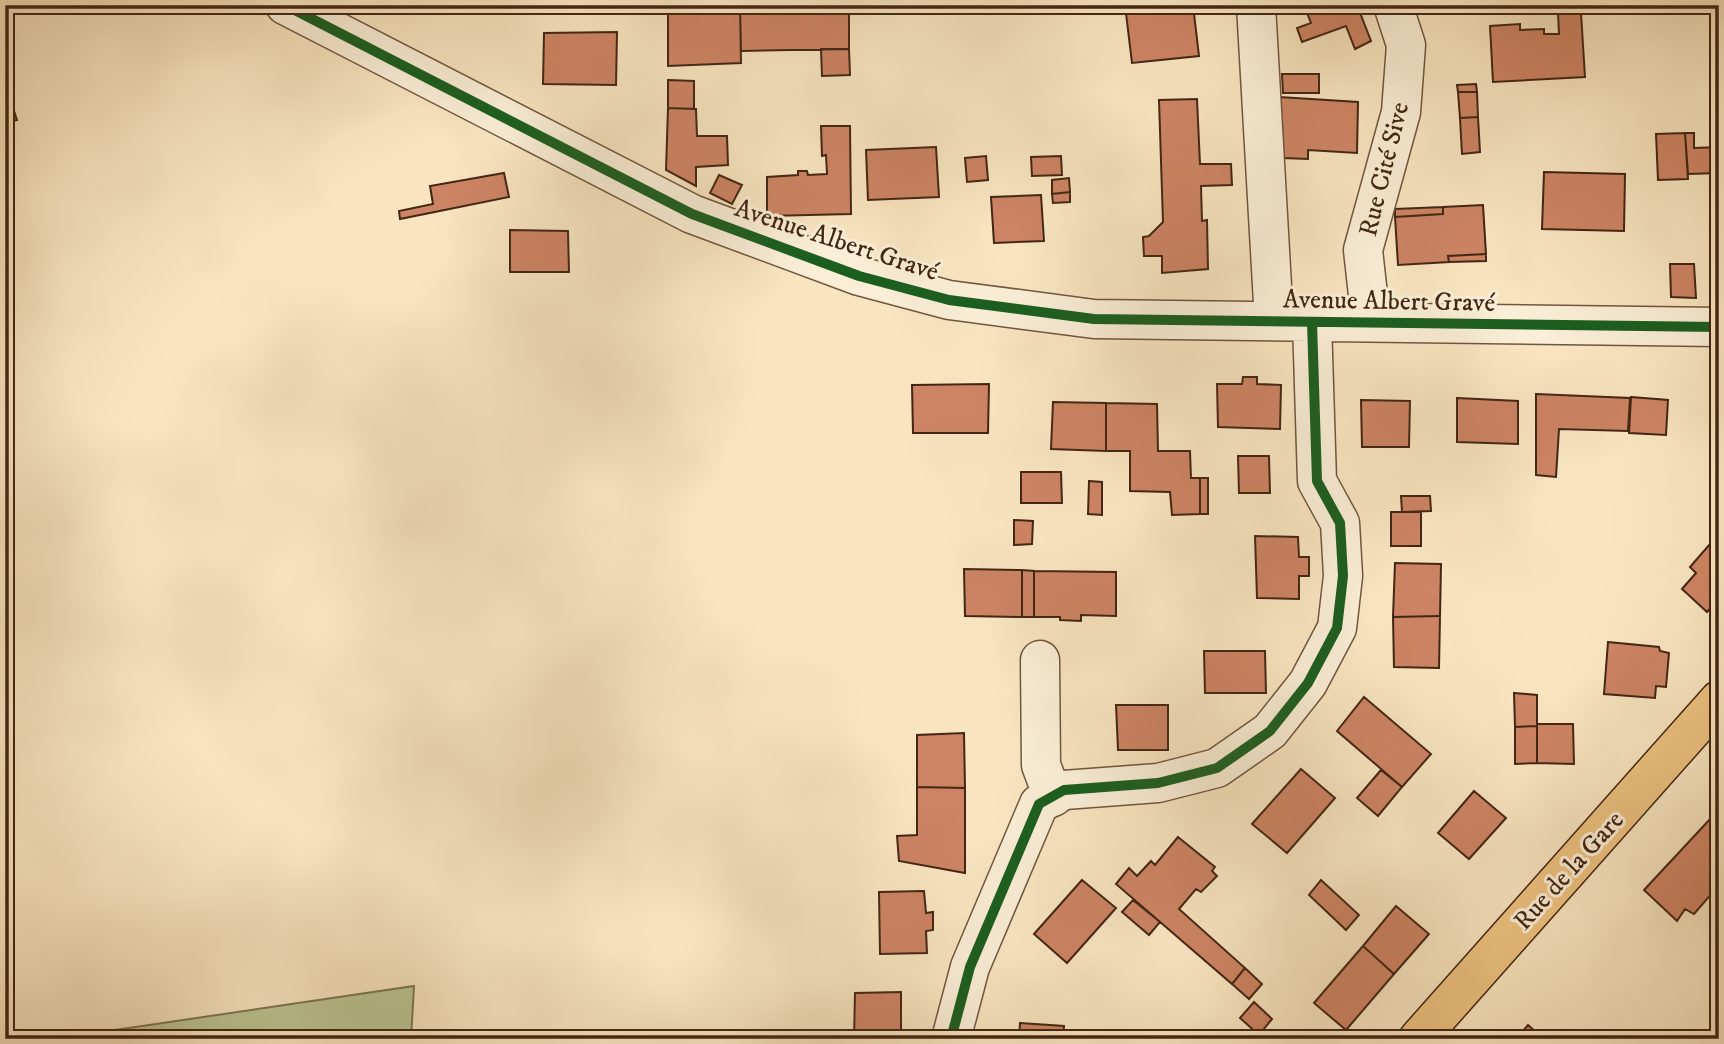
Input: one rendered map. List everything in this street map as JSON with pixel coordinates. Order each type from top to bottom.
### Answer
[{"type":"main road","name":"Rue de la Gare","points":[[1418,1039],[1719,701]]},
{"type":"street","name":"Avenue Albert Gravé","points":[[285,5],[692,214],[859,276],[949,300],[1094,319],[1719,327]]},
{"type":"street","points":[[1256,5],[1274,321]]},
{"type":"street","name":"Rue Cité Sive","points":[[1371,322],[1363,250],[1401,112],[1406,45],[1402,9]]},
{"type":"street","points":[[951,1039],[970,967],[1039,804],[1064,790],[1158,783],[1217,768],[1270,731],[1308,683],[1337,628],[1343,576],[1340,523],[1317,481],[1312,322]]},
{"type":"street","points":[[1040,660],[1041,765],[1053,797]]},
{"type":"green space","points":[[414,986],[411,1039],[54,1039]]},
{"type":"building","points":[[668,5],[740,5],[741,63],[668,66]]},
{"type":"building","points":[[740,5],[849,5],[849,49],[741,51]]},
{"type":"building","points":[[1125,5],[1193,5],[1199,56],[1132,63]]},
{"type":"building","points":[[1304,5],[1357,5],[1371,41],[1355,49],[1346,26],[1302,42],[1297,28],[1311,23]]},
{"type":"building","points":[[1558,13],[1581,13],[1585,77],[1493,82],[1490,26],[1520,24],[1520,30],[1544,29],[1544,34],[1559,34]]},
{"type":"building","points":[[617,32],[616,85],[543,84],[544,33]]},
{"type":"building","points":[[821,49],[849,49],[850,75],[822,76]]},
{"type":"building","points":[[1282,74],[1319,74],[1319,93],[1283,93]]},
{"type":"building","points":[[668,80],[694,81],[694,109],[668,108]]},
{"type":"building","points":[[5,83],[17,120],[5,123]]},
{"type":"building","points":[[1476,84],[1477,92],[1458,92],[1457,85]]},
{"type":"building","points":[[1458,92],[1477,92],[1478,117],[1460,118]]},
{"type":"building","points":[[1279,97],[1358,102],[1357,153],[1308,150],[1308,159],[1283,158]]},
{"type":"building","points":[[1197,99],[1200,164],[1231,164],[1232,185],[1201,186],[1202,221],[1207,220],[1208,269],[1162,273],[1162,256],[1144,256],[1143,237],[1149,236],[1163,222],[1159,100]]},
{"type":"building","points":[[668,108],[696,109],[697,136],[727,136],[728,165],[696,167],[696,186],[666,170]]},
{"type":"building","points":[[1478,117],[1480,152],[1462,154],[1460,118]]},
{"type":"building","points":[[821,126],[850,126],[851,214],[767,216],[767,177],[798,175],[798,171],[807,171],[808,175],[827,174],[826,155],[822,156]]},
{"type":"building","points":[[1685,133],[1688,179],[1658,180],[1656,134]]},
{"type":"building","points":[[1685,133],[1694,133],[1694,148],[1719,147],[1719,173],[1688,174]]},
{"type":"building","points":[[936,147],[939,197],[868,200],[866,150]]},
{"type":"building","points":[[986,156],[988,180],[967,182],[965,158]]},
{"type":"building","points":[[1061,156],[1062,175],[1032,176],[1031,157]]},
{"type":"building","points":[[1544,172],[1625,174],[1624,231],[1542,229]]},
{"type":"building","points":[[504,173],[509,197],[400,219],[399,211],[433,204],[430,186]]},
{"type":"building","points":[[719,175],[742,185],[732,204],[710,193]]},
{"type":"building","points":[[1069,178],[1070,192],[1052,194],[1052,180]]},
{"type":"building","points":[[1070,192],[1070,202],[1053,203],[1052,194]]},
{"type":"building","points":[[1041,195],[1044,241],[994,243],[991,197]]},
{"type":"building","points":[[1483,205],[1486,254],[1448,256],[1449,262],[1398,265],[1395,217],[1443,214],[1443,207]]},
{"type":"building","points":[[1443,207],[1443,214],[1395,217],[1395,209]]},
{"type":"building","points":[[510,230],[568,231],[569,272],[510,272]]},
{"type":"building","points":[[1486,254],[1486,261],[1449,262],[1448,256]]},
{"type":"building","points":[[1670,264],[1694,264],[1696,298],[1671,297]]},
{"type":"building","points":[[1243,377],[1257,377],[1257,384],[1281,385],[1280,429],[1218,427],[1217,384],[1242,384]]},
{"type":"building","points":[[989,384],[988,433],[913,433],[912,385]]},
{"type":"building","points":[[1536,394],[1630,398],[1628,431],[1559,429],[1556,477],[1536,475]]},
{"type":"building","points":[[1631,397],[1668,400],[1666,435],[1629,433]]},
{"type":"building","points":[[1457,398],[1518,401],[1518,444],[1457,442]]},
{"type":"building","points":[[1361,400],[1410,401],[1409,447],[1362,447]]},
{"type":"building","points":[[1053,402],[1106,403],[1106,451],[1051,449]]},
{"type":"building","points":[[1106,403],[1157,404],[1158,451],[1190,451],[1191,478],[1200,478],[1200,514],[1172,515],[1170,492],[1130,491],[1130,451],[1106,451]]},
{"type":"building","points":[[1238,456],[1269,456],[1270,493],[1239,493]]},
{"type":"building","points":[[1021,472],[1061,472],[1062,503],[1021,503]]},
{"type":"building","points":[[1200,478],[1208,478],[1208,514],[1200,514]]},
{"type":"building","points":[[1089,481],[1102,482],[1102,515],[1088,514]]},
{"type":"building","points":[[1401,496],[1430,496],[1431,511],[1402,512]]},
{"type":"building","points":[[1391,512],[1421,512],[1421,546],[1391,546]]},
{"type":"building","points":[[1014,520],[1033,521],[1032,544],[1014,545]]},
{"type":"building","points":[[1255,536],[1298,537],[1299,557],[1309,557],[1309,576],[1299,576],[1299,599],[1257,598]]},
{"type":"building","points":[[1716,537],[1719,539],[1719,599],[1707,612],[1682,589],[1696,573],[1690,567]]},
{"type":"building","points":[[1395,563],[1441,564],[1440,616],[1393,617]]},
{"type":"building","points":[[964,569],[1022,570],[1022,617],[965,616]]},
{"type":"building","points":[[1022,570],[1034,571],[1034,617],[1022,617]]},
{"type":"building","points":[[1034,571],[1116,572],[1116,616],[1081,615],[1081,621],[1060,620],[1060,617],[1034,617]]},
{"type":"building","points":[[1440,616],[1439,668],[1394,667],[1393,617]]},
{"type":"building","points":[[1608,642],[1659,647],[1660,651],[1669,653],[1666,687],[1656,686],[1655,698],[1604,694]]},
{"type":"building","points":[[1204,651],[1265,651],[1266,693],[1205,693]]},
{"type":"building","points":[[1514,693],[1537,695],[1537,726],[1515,727]]},
{"type":"building","points":[[1364,697],[1431,754],[1402,787],[1337,731]]},
{"type":"building","points":[[1116,705],[1168,705],[1168,750],[1118,750]]},
{"type":"building","points":[[1537,724],[1573,724],[1574,764],[1537,763]]},
{"type":"building","points":[[1537,726],[1537,763],[1515,764],[1515,727]]},
{"type":"building","points":[[964,733],[965,788],[917,787],[917,735]]},
{"type":"building","points":[[1301,769],[1335,798],[1287,853],[1252,824]]},
{"type":"building","points":[[1381,770],[1402,787],[1378,816],[1357,798]]},
{"type":"building","points":[[917,787],[965,788],[965,873],[899,861],[897,836],[917,835]]},
{"type":"building","points":[[1474,791],[1506,818],[1469,859],[1438,833]]},
{"type":"building","points":[[1712,817],[1719,823],[1719,895],[1713,892],[1694,914],[1685,909],[1677,921],[1644,890]]},
{"type":"building","points":[[1178,837],[1215,867],[1212,871],[1217,876],[1201,892],[1196,889],[1179,909],[1245,968],[1232,984],[1116,884],[1129,868],[1137,876],[1151,861],[1155,865]]},
{"type":"building","points":[[1082,880],[1116,908],[1067,963],[1034,934]]},
{"type":"building","points":[[1321,880],[1359,915],[1346,930],[1309,895]]},
{"type":"building","points":[[924,891],[926,913],[933,912],[933,930],[926,931],[927,953],[880,954],[879,892]]},
{"type":"building","points":[[1133,900],[1160,922],[1149,935],[1122,912]]},
{"type":"building","points":[[1396,906],[1429,934],[1394,974],[1363,946]]},
{"type":"building","points":[[1363,946],[1394,974],[1346,1030],[1314,1003]]},
{"type":"building","points":[[1245,968],[1262,984],[1249,999],[1232,984]]},
{"type":"building","points":[[901,992],[901,1039],[854,1039],[855,993]]},
{"type":"building","points":[[1254,1002],[1272,1019],[1259,1035],[1240,1018]]},
{"type":"building","points":[[1020,1023],[1064,1026],[1063,1039],[1019,1039]]},
{"type":"building","points":[[1528,1025],[1544,1039],[1516,1039]]},
{"type":"cycle path","points":[[285,5],[692,214],[859,276],[949,300],[1094,319],[1719,327]]},
{"type":"cycle path","points":[[951,1039],[970,967],[1039,804],[1064,790],[1158,783],[1217,768],[1270,731],[1308,683],[1337,628],[1343,576],[1340,523],[1317,481],[1312,322]]}]
